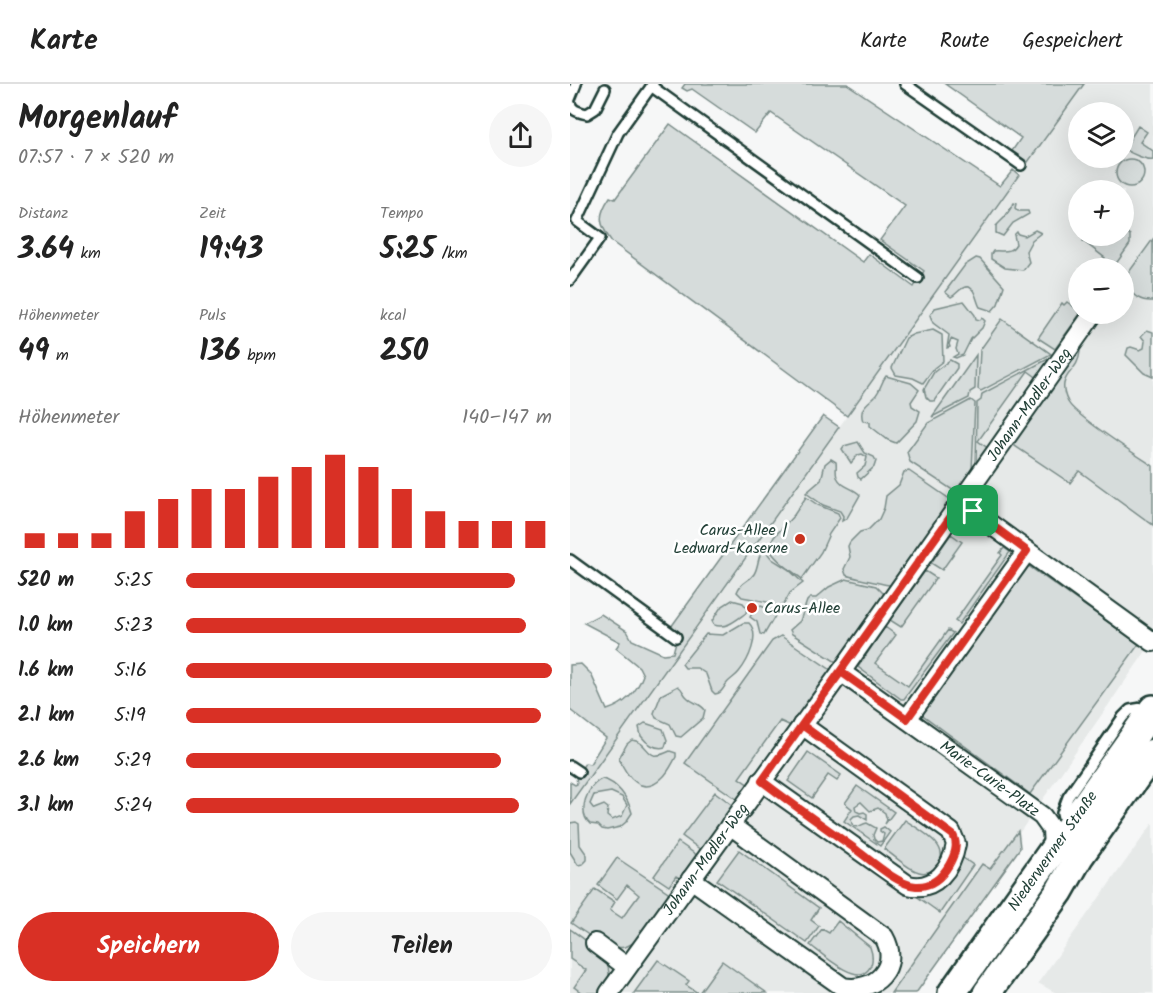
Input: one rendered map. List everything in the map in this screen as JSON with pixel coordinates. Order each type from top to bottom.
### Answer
[{"type":"main road","name":"Niederwerrner Straße","points":[[952,993],[1153,708]]},
{"type":"main road","name":"Niederwerrner Straße","points":[[987,993],[1059,891],[1078,857],[1153,753]]},
{"type":"street","name":"Johann-Modler-Weg","points":[[609,993],[841,672],[1086,324]]},
{"type":"street","points":[[961,502],[1153,642]]},
{"type":"street","points":[[907,719],[1027,551]]},
{"type":"street","name":"Marie-Curie-Platz","points":[[841,672],[1042,816],[1060,841]]},
{"type":"street","points":[[762,781],[908,885],[919,886],[933,883],[948,867],[956,844],[951,832],[802,725]]},
{"type":"street","points":[[691,879],[843,987],[850,990],[864,990],[877,983],[884,975],[889,964],[890,953],[884,937],[730,825]]},
{"type":"street","points":[[595,943],[627,967]]},
{"type":"lane","points":[[576,84],[570,101],[571,107],[577,112],[587,114],[595,109],[604,89]]},
{"type":"lane","points":[[905,84],[1021,165]]},
{"type":"lane","points":[[570,280],[600,238],[576,221],[618,133],[652,85],[918,278]]},
{"type":"lane","points":[[570,560],[676,637]]},
{"type":"lane","points":[[570,766],[579,772]]},
{"type":"shaded area","points":[[685,84],[847,84],[1000,186],[1013,170],[1019,175],[847,416],[612,242],[604,230],[601,215],[610,197],[615,199],[670,124],[863,262],[869,254],[914,287],[924,271],[880,240],[905,206],[771,113],[755,133],[692,89],[687,91],[682,88]]},
{"type":"shaded area","points":[[945,84],[1084,84],[1071,102],[1068,102],[1068,106],[1028,162],[1012,151],[1021,138]]},
{"type":"shaded area","points":[[1084,84],[1153,84],[1153,641],[1020,832],[1021,848],[917,993],[570,993],[570,804],[1068,106],[1068,168],[1134,168],[1134,102],[1071,102]]},
{"type":"shaded area","points":[[1138,126],[1147,132],[1140,142],[1153,151],[1153,159],[1134,154],[1134,133]]},
{"type":"shaded area","points":[[1134,160],[1143,168],[1143,178],[1135,186],[1134,180],[1118,180],[1117,178],[1117,168],[1134,168]]},
{"type":"shaded area","points":[[1014,203],[1018,211],[1028,211],[1029,214],[1013,223],[1003,236],[996,233],[996,226]]},
{"type":"shaded area","points":[[1035,230],[1041,233],[1032,240],[1026,251],[1029,262],[1023,270],[1005,268],[991,259],[993,251],[1006,251],[1014,247],[1016,244],[1014,235],[1017,232],[1025,236]]},
{"type":"shaded area","points":[[1153,239],[1153,301],[1140,299],[1134,295],[1134,265]]},
{"type":"shaded area","points":[[1089,246],[1129,246],[1120,258],[1105,258]]},
{"type":"shaded area","points":[[976,258],[980,259],[1004,286],[998,304],[992,311],[980,307],[970,288],[963,288],[951,297],[945,292],[965,265]]},
{"type":"shaded area","points":[[964,301],[976,319],[982,318],[985,321],[982,328],[971,339],[963,355],[956,358],[953,357],[958,354],[956,349],[958,342],[951,339],[950,347],[947,348],[949,335],[933,323],[930,315],[935,308]]},
{"type":"shaded area","points":[[1062,303],[1064,305],[1068,303],[1068,324],[1073,324],[1055,349],[1038,338]]},
{"type":"shaded area","points":[[1002,319],[1051,354],[981,391],[978,389],[980,350]]},
{"type":"shaded area","points":[[933,330],[942,335],[943,361],[934,368],[923,383],[913,378],[896,375],[892,368],[906,338]]},
{"type":"shaded area","points":[[1147,330],[1153,332],[1153,377],[1144,373],[1126,355],[1128,348],[1140,350],[1144,348],[1145,341],[1141,336]]},
{"type":"shaded area","points":[[1078,351],[1080,352],[1077,363],[1065,380],[1066,398],[1082,416],[1153,466],[1153,525],[1079,471],[1070,483],[1015,446],[1015,441]]},
{"type":"shaded area","points":[[976,355],[975,389],[970,392],[969,398],[932,417]]},
{"type":"shaded area","points":[[1050,358],[1052,360],[1039,379],[1028,371],[978,441],[989,449],[976,466],[977,403],[981,400],[982,394]]},
{"type":"shaded area","points":[[950,360],[957,364],[957,368],[934,401],[930,401],[924,389],[934,372]]},
{"type":"shaded area","points":[[886,376],[911,383],[919,390],[911,402],[912,406],[920,411],[917,421],[896,443],[888,440],[870,426],[870,422],[863,421],[862,416],[863,409],[878,393]]},
{"type":"shaded area","points":[[971,400],[975,403],[972,470],[957,493],[910,462],[907,452],[928,423]]},
{"type":"shaded area","points":[[823,416],[839,427],[570,804],[570,782],[577,784],[576,777],[585,763],[590,764],[606,738],[570,710],[570,665],[581,664],[591,674],[607,710],[619,705],[629,697],[643,675],[639,667],[616,648],[620,642],[584,623],[601,614],[627,631],[632,640],[663,654],[673,653],[675,645],[681,638],[671,627]]},
{"type":"shaded area","points":[[858,442],[865,453],[874,457],[876,461],[874,467],[861,479],[857,473],[865,466],[867,457],[862,454],[858,455],[851,463],[842,449],[844,446]]},
{"type":"shaded area","points":[[831,459],[836,462],[836,475],[839,481],[860,495],[847,518],[842,521],[843,516],[840,511],[823,505],[806,493],[821,480],[825,464]]},
{"type":"shaded area","points":[[909,471],[951,500],[890,585],[846,575],[844,569],[850,557],[848,546],[850,542],[879,519],[886,496],[899,485],[904,472]]},
{"type":"shaded area","name":"Carus-Allee | Ledward-Kaserne","points":[[806,497],[838,513],[840,518],[821,552],[802,579],[778,560],[769,547],[774,537],[794,515]]},
{"type":"shaded area","points":[[951,534],[962,542],[942,570],[931,563]]},
{"type":"shaded area","points":[[767,547],[772,559],[788,569],[803,583],[790,593],[784,604],[779,607],[769,602],[742,597],[737,592],[754,574],[761,553]]},
{"type":"shaded area","points":[[1004,548],[1010,552],[959,624],[955,621],[1002,555],[1000,553]]},
{"type":"shaded area","points":[[1027,565],[1139,644],[1030,794],[920,713]]},
{"type":"shaded area","points":[[925,571],[936,578],[901,627],[890,620]]},
{"type":"shaded area","points":[[846,579],[876,586],[884,594],[836,662],[792,634],[790,630],[800,621],[810,598],[816,598],[829,587]]},
{"type":"shaded area","points":[[732,600],[743,603],[747,608],[746,613],[727,625],[714,625],[712,621],[721,607]]},
{"type":"shaded area","points":[[761,606],[771,610],[775,616],[764,635],[760,634],[757,622],[750,617],[755,608]]},
{"type":"shaded area","points":[[743,623],[749,623],[752,628],[754,634],[752,648],[743,667],[721,691],[715,694],[706,674],[697,668],[685,668],[682,664],[706,634],[723,635]]},
{"type":"shaded area","points":[[885,627],[896,635],[875,663],[908,686],[948,630],[953,633],[904,699],[858,667]]},
{"type":"shaded area","points":[[781,636],[831,670],[791,726],[780,721],[739,778],[749,785],[738,800],[685,763],[772,641]]},
{"type":"shaded area","points":[[678,686],[688,698],[705,710],[703,718],[681,737],[676,736],[670,724],[656,718],[654,713],[661,695]]},
{"type":"shaded area","points":[[645,723],[663,729],[667,740],[665,747],[655,747],[643,739],[639,727]]},
{"type":"shaded area","points":[[632,740],[643,745],[652,754],[670,751],[676,753],[668,771],[655,784],[641,785],[630,778],[622,765],[619,758]]},
{"type":"shaded area","points":[[808,752],[841,775],[837,781],[828,775],[812,798],[788,781]]},
{"type":"shaded area","points":[[602,779],[612,783],[628,802],[632,813],[620,827],[602,829],[598,825],[590,824],[586,819],[584,806],[586,799],[597,782]],"holes":[[[611,792],[622,797],[627,805],[622,816],[612,820],[607,816],[608,808],[604,805],[594,809],[590,804],[594,795]]]},
{"type":"shaded area","points":[[857,786],[894,812],[885,824],[887,820],[885,813],[878,808],[870,811],[861,802],[855,806],[856,811],[867,814],[867,820],[859,815],[854,816],[851,819],[854,826],[858,827],[867,823],[876,828],[873,835],[877,842],[882,841],[884,834],[880,829],[884,827],[890,832],[880,846],[844,821],[852,809],[845,803]]},
{"type":"shaded area","points":[[715,792],[731,804],[732,808],[701,850],[682,836]]},
{"type":"shaded area","points":[[905,820],[932,839],[941,852],[941,860],[930,871],[924,873],[915,870],[884,849]]},
{"type":"shaded area","points":[[570,823],[579,824],[580,845],[587,855],[587,860],[578,865],[570,852]]},
{"type":"shaded area","points":[[1153,823],[1153,993],[1056,993],[1038,983]]},
{"type":"shaded area","points":[[1018,831],[1020,848],[916,993],[891,993],[982,864],[990,869]]},
{"type":"shaded area","points":[[678,842],[698,856],[681,879],[676,876],[669,886],[654,876]]},
{"type":"shaded area","points":[[739,850],[819,908],[811,920],[819,926],[807,943],[717,880]]},
{"type":"shaded area","points":[[956,853],[973,865],[940,913],[905,888],[913,889]]},
{"type":"shaded area","points":[[617,858],[668,892],[669,896],[637,939],[629,946],[619,948],[591,937],[571,923],[595,889],[615,902],[610,910],[622,918],[639,895],[627,885],[617,899],[598,885]]},
{"type":"shaded area","points":[[838,921],[870,947],[872,962],[863,974],[847,971],[810,945],[822,929],[829,933]]},
{"type":"shaded area","points":[[570,929],[596,949],[606,962],[609,979],[600,993],[582,993],[574,987],[586,970],[570,959]]},
{"type":"shaded area","points":[[658,960],[689,981],[686,985],[698,993],[634,993]]},
{"type":"shaded area","points":[[722,961],[767,993],[699,993]]},
{"type":"place","name":"Carus-Allee | Ledward-Kaserne","points":[[800,539]]},
{"type":"place","name":"Carus-Allee","points":[[752,608]]},
{"type":"route","points":[[961,502],[973,511],[1027,551],[907,719],[841,672],[802,725],[951,832],[956,844],[948,867],[941,877],[924,886],[913,886],[872,861],[762,781],[961,502]]}]
